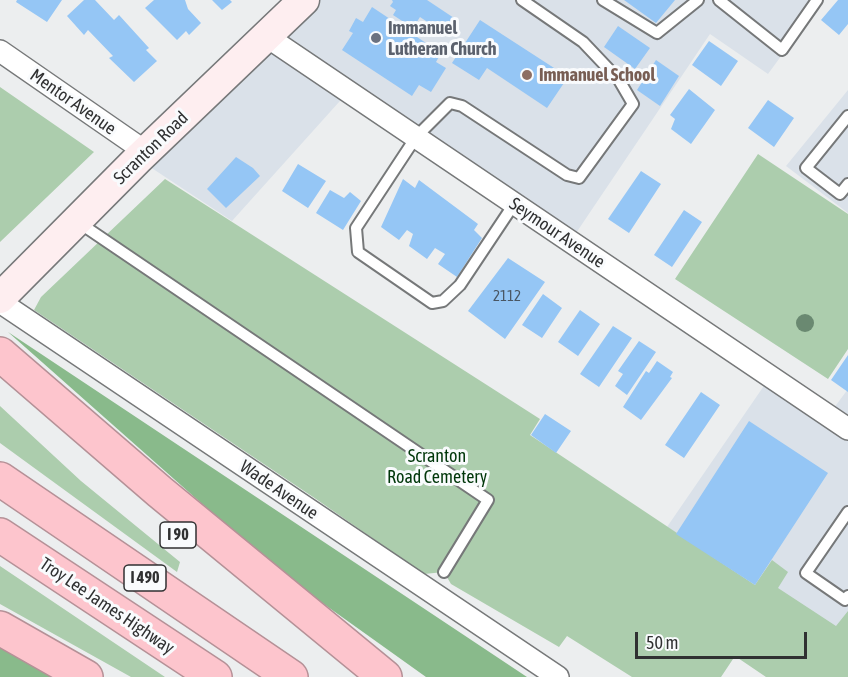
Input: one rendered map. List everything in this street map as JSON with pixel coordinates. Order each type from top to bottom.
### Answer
[{"type":"highway","points":[[0,354],[160,492],[385,677]]},
{"type":"highway","name":"I 90","points":[[0,380],[101,471],[175,533],[366,677]]},
{"type":"highway","name":"I 490","points":[[0,479],[291,677]]},
{"type":"highway","name":"Troy Lee James Highway","points":[[0,535],[215,677]]},
{"type":"highway","points":[[7,632],[86,677]]},
{"type":"street","name":"Scranton Road","points":[[0,300],[146,152],[304,0]]},
{"type":"street","name":"Seymour Avenue","points":[[266,36],[848,429]]},
{"type":"street","name":"Mentor Avenue","points":[[0,51],[146,152]]},
{"type":"street","name":"Wade Avenue","points":[[0,300],[558,677]]},
{"type":"lane","points":[[514,204],[460,285],[443,301],[432,303],[358,252],[356,228],[416,137],[450,103],[462,106],[567,175],[579,178],[633,104],[619,80],[583,42],[522,0]]},
{"type":"lane","points":[[603,0],[657,33],[698,0]]},
{"type":"lane","points":[[719,0],[782,50],[817,0]]},
{"type":"lane","points":[[848,116],[806,168],[840,194],[848,184]]},
{"type":"lane","points":[[76,222],[488,501],[444,572]]},
{"type":"lane","points":[[848,512],[844,525],[806,573],[845,600],[848,596]]},
{"type":"shaded area","points":[[304,0],[822,0],[768,74],[710,34],[570,242],[348,92],[232,221],[138,159]]},
{"type":"shaded area","points":[[848,90],[848,213],[786,166]]},
{"type":"shaded area","points":[[770,377],[828,416],[848,389],[848,677],[755,585],[667,527]]},
{"type":"green space","points":[[0,87],[94,152],[0,242]]},
{"type":"green space","points":[[758,154],[848,214],[848,349],[828,379],[675,279]]},
{"type":"green space","name":"Scranton Road Cemetery","points":[[165,179],[540,419],[530,435],[755,585],[772,560],[788,572],[778,588],[836,626],[848,611],[848,677],[766,677],[735,656],[721,677],[632,677],[567,636],[559,647],[451,584],[444,572],[424,574],[34,310],[41,297]]},
{"type":"green space","points":[[8,332],[527,677],[426,677],[279,572]]},
{"type":"green space","points":[[0,406],[81,481],[180,562],[177,572],[0,443]]},
{"type":"green space","points":[[0,566],[165,677],[131,677],[0,604]]},
{"type":"green space","points":[[0,629],[86,677],[0,677]]},
{"type":"building","points":[[17,0],[62,0],[47,22],[16,2]]},
{"type":"building","points":[[84,0],[95,0],[114,20],[119,15],[149,48],[146,50],[157,61],[134,82],[109,58],[113,56],[88,30],[84,35],[67,16]]},
{"type":"building","points":[[154,0],[185,0],[188,9],[201,23],[189,35],[186,31],[177,40],[145,8]]},
{"type":"building","points":[[212,0],[230,0],[232,2],[222,10]]},
{"type":"building","points":[[392,0],[427,0],[457,20],[447,35],[420,17],[413,28],[393,15],[396,10],[390,6]]},
{"type":"building","points":[[624,0],[675,0],[656,23]]},
{"type":"building","points":[[838,0],[848,0],[848,24],[839,35],[821,20]]},
{"type":"building","points":[[372,7],[441,53],[436,62],[446,68],[431,92],[419,85],[412,96],[342,50],[353,33],[349,31],[356,18],[363,22]]},
{"type":"building","points":[[480,20],[568,77],[547,108],[487,68],[479,80],[452,63]]},
{"type":"building","points":[[618,26],[650,48],[635,69],[604,47]]},
{"type":"building","points":[[709,41],[738,61],[721,86],[692,65]]},
{"type":"building","points":[[656,60],[679,76],[660,106],[637,90]]},
{"type":"building","points":[[689,89],[715,110],[691,144],[671,129],[675,119],[670,115]]},
{"type":"building","points":[[768,100],[794,118],[774,147],[748,128]]},
{"type":"building","points":[[236,157],[253,168],[260,176],[226,208],[207,189]]},
{"type":"building","points":[[298,164],[326,181],[308,208],[282,191]]},
{"type":"building","points":[[641,171],[661,184],[629,233],[608,219]]},
{"type":"building","points":[[403,179],[415,188],[419,180],[478,224],[474,230],[482,238],[457,277],[438,264],[445,254],[435,248],[427,259],[409,246],[413,234],[407,230],[399,240],[381,227]]},
{"type":"building","points":[[330,190],[344,198],[350,192],[361,201],[343,230],[316,213]]},
{"type":"building","points":[[684,210],[702,222],[672,267],[654,255]]},
{"type":"building","points":[[508,258],[545,282],[505,339],[468,311]]},
{"type":"building","points":[[543,294],[562,308],[542,338],[522,325]]},
{"type":"building","points":[[580,310],[600,324],[578,356],[558,342]]},
{"type":"building","points":[[613,326],[632,338],[599,387],[580,374]]},
{"type":"building","points":[[639,341],[656,352],[627,395],[615,386],[623,374],[618,371]]},
{"type":"building","points":[[848,355],[848,392],[831,380]]},
{"type":"building","points":[[657,361],[673,372],[670,377],[672,378],[641,420],[623,407],[646,371],[649,373]]},
{"type":"building","points":[[701,392],[720,405],[684,458],[665,445]]},
{"type":"building","points":[[545,414],[571,431],[556,453],[531,435]]},
{"type":"building","points":[[749,421],[828,473],[755,585],[676,534]]},
{"type":"place","name":"Immanuel Lutheran Church","points":[[376,38]]},
{"type":"place","name":"Immanuel School","points":[[527,75]]}]
